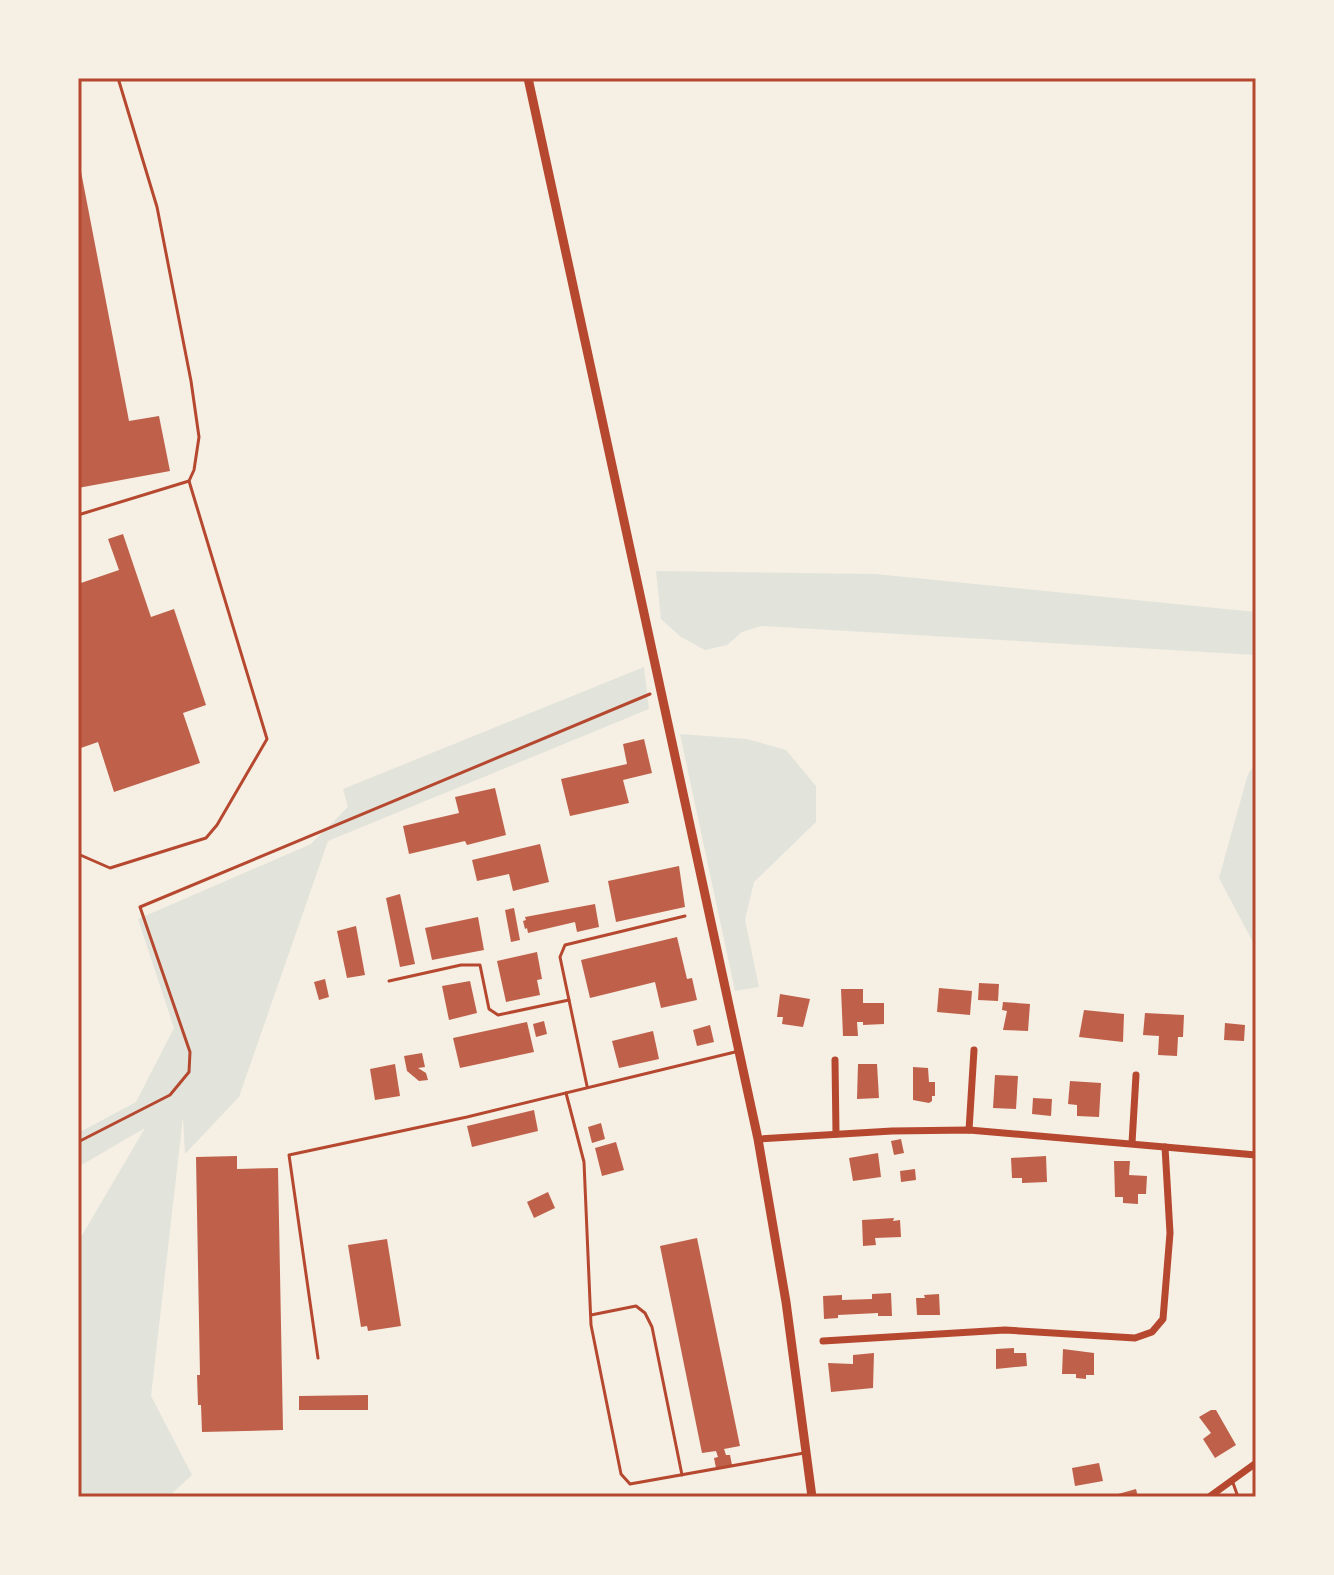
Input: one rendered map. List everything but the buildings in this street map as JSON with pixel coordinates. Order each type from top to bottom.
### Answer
[{"type":"main road","points":[[528,78],[758,1139],[786,1302],[812,1497]]},
{"type":"street","points":[[969,1130],[974,1050]]},
{"type":"street","points":[[835,1060],[836,1134]]},
{"type":"street","points":[[1132,1143],[1136,1075]]},
{"type":"street","points":[[758,1139],[969,1130],[1256,1155]]},
{"type":"street","points":[[823,1341],[1005,1330],[1135,1338],[1152,1332],[1163,1319],[1170,1233],[1165,1147]]},
{"type":"street","points":[[1209,1497],[1256,1463]]},
{"type":"lane","points":[[78,854],[110,868],[206,838],[217,825],[267,739],[189,481],[194,470],[199,437],[191,381],[157,207],[118,78]]},
{"type":"lane","points":[[78,515],[189,481]]},
{"type":"lane","points":[[587,1086],[560,957],[565,945],[685,916]]},
{"type":"lane","points":[[389,981],[461,965],[480,965],[489,1009],[498,1015],[569,1000]]},
{"type":"lane","points":[[318,1358],[289,1155],[467,1117],[739,1051]]},
{"type":"lane","points":[[566,1092],[584,1162],[590,1315],[621,1474],[630,1484],[808,1453]]},
{"type":"lane","points":[[590,1315],[636,1306],[645,1313],[652,1327],[682,1475]]},
{"type":"lane","points":[[1232,1480],[1238,1497]]},
{"type":"path","points":[[78,1142],[170,1095],[189,1072],[190,1052],[140,907],[661,689]]},
{"type":"shaded area","points":[[656,571],[876,574],[1256,612],[1256,655],[761,626],[742,632],[727,645],[705,650],[681,637],[661,619]]},
{"type":"shaded area","points":[[644,667],[649,709],[328,841],[239,1097],[185,1154],[183,1117],[151,1396],[192,1475],[168,1497],[78,1497],[78,1242],[145,1128],[78,1167],[78,1133],[136,1102],[174,1028],[138,919],[311,844],[348,807],[343,789]]},
{"type":"shaded area","points":[[680,734],[747,739],[786,750],[816,786],[816,822],[754,882],[745,920],[759,987],[735,991]]},
{"type":"shaded area","points":[[1256,763],[1256,948],[1219,878],[1248,774]]}]
